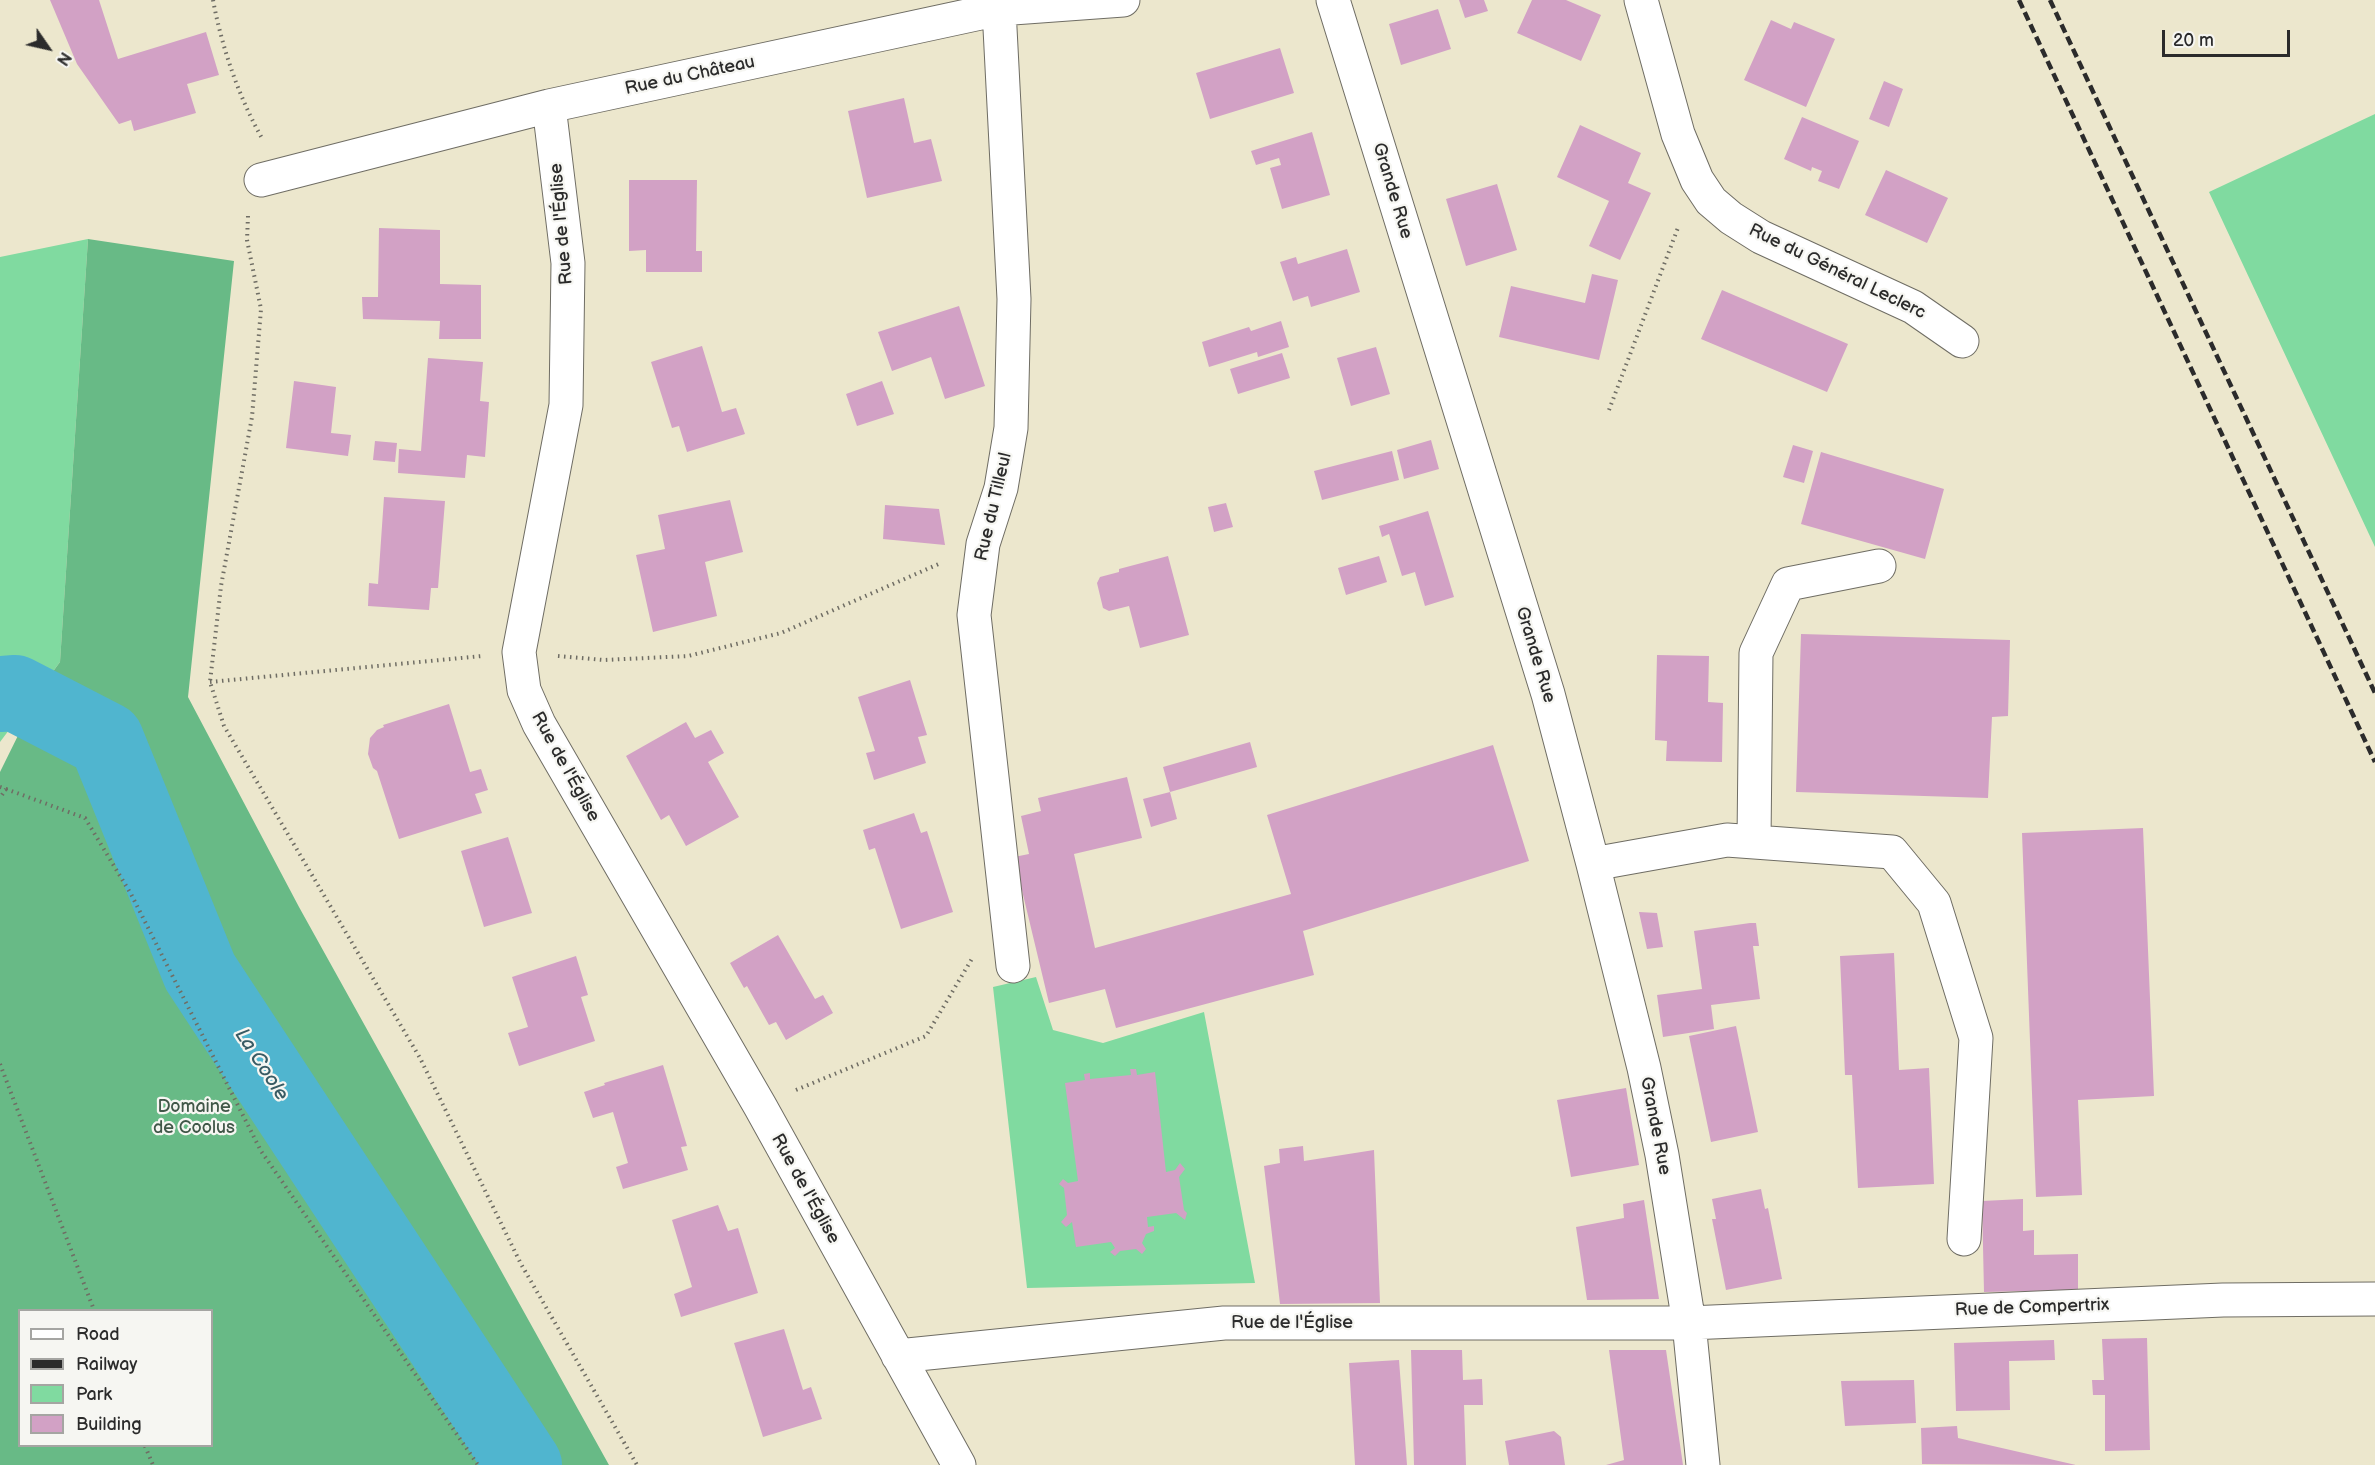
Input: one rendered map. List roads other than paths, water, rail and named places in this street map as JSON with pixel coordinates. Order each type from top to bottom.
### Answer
[{"type":"street","name":"Rue du Château","points":[[272,177],[549,106],[999,9],[1123,0]]},
{"type":"street","name":"Grande Rue","points":[[1333,0],[1548,694],[1593,864],[1660,1144],[1689,1323],[1703,1465]]},
{"type":"street","name":"Rue du Général Leclerc","points":[[1641,0],[1678,134],[1697,180],[1711,201],[1731,218],[1761,237],[1912,307],[1962,340]]},
{"type":"street","name":"Rue du Tilleul","points":[[999,9],[1014,299],[1011,428],[1001,488],[983,544],[974,615],[1007,900],[1012,966]]},
{"type":"street","name":"Rue de l'Église","points":[[549,106],[568,263],[566,405],[519,652],[524,690],[539,724],[760,1106],[958,1465]]},
{"type":"street","points":[[1754,842],[1756,653],[1788,584],[1879,566]]},
{"type":"street","points":[[1593,864],[1727,840],[1892,852],[1934,903],[1976,1038],[1964,1239]]},
{"type":"street","name":"Rue de Compertrix","points":[[1689,1323],[2223,1300],[2375,1299]]},
{"type":"street","name":"Rue de l'Église","points":[[897,1356],[1224,1323],[1689,1323]]},
{"type":"waterway","name":"La Coole","points":[[0,694],[15,693],[106,740],[200,972],[524,1465]]},
{"type":"railway","points":[[2019,0],[2375,762]]},
{"type":"railway","points":[[2050,0],[2375,693]]},
{"type":"park label","name":"Domaine de Coolus","points":[[194,1117]]}]
